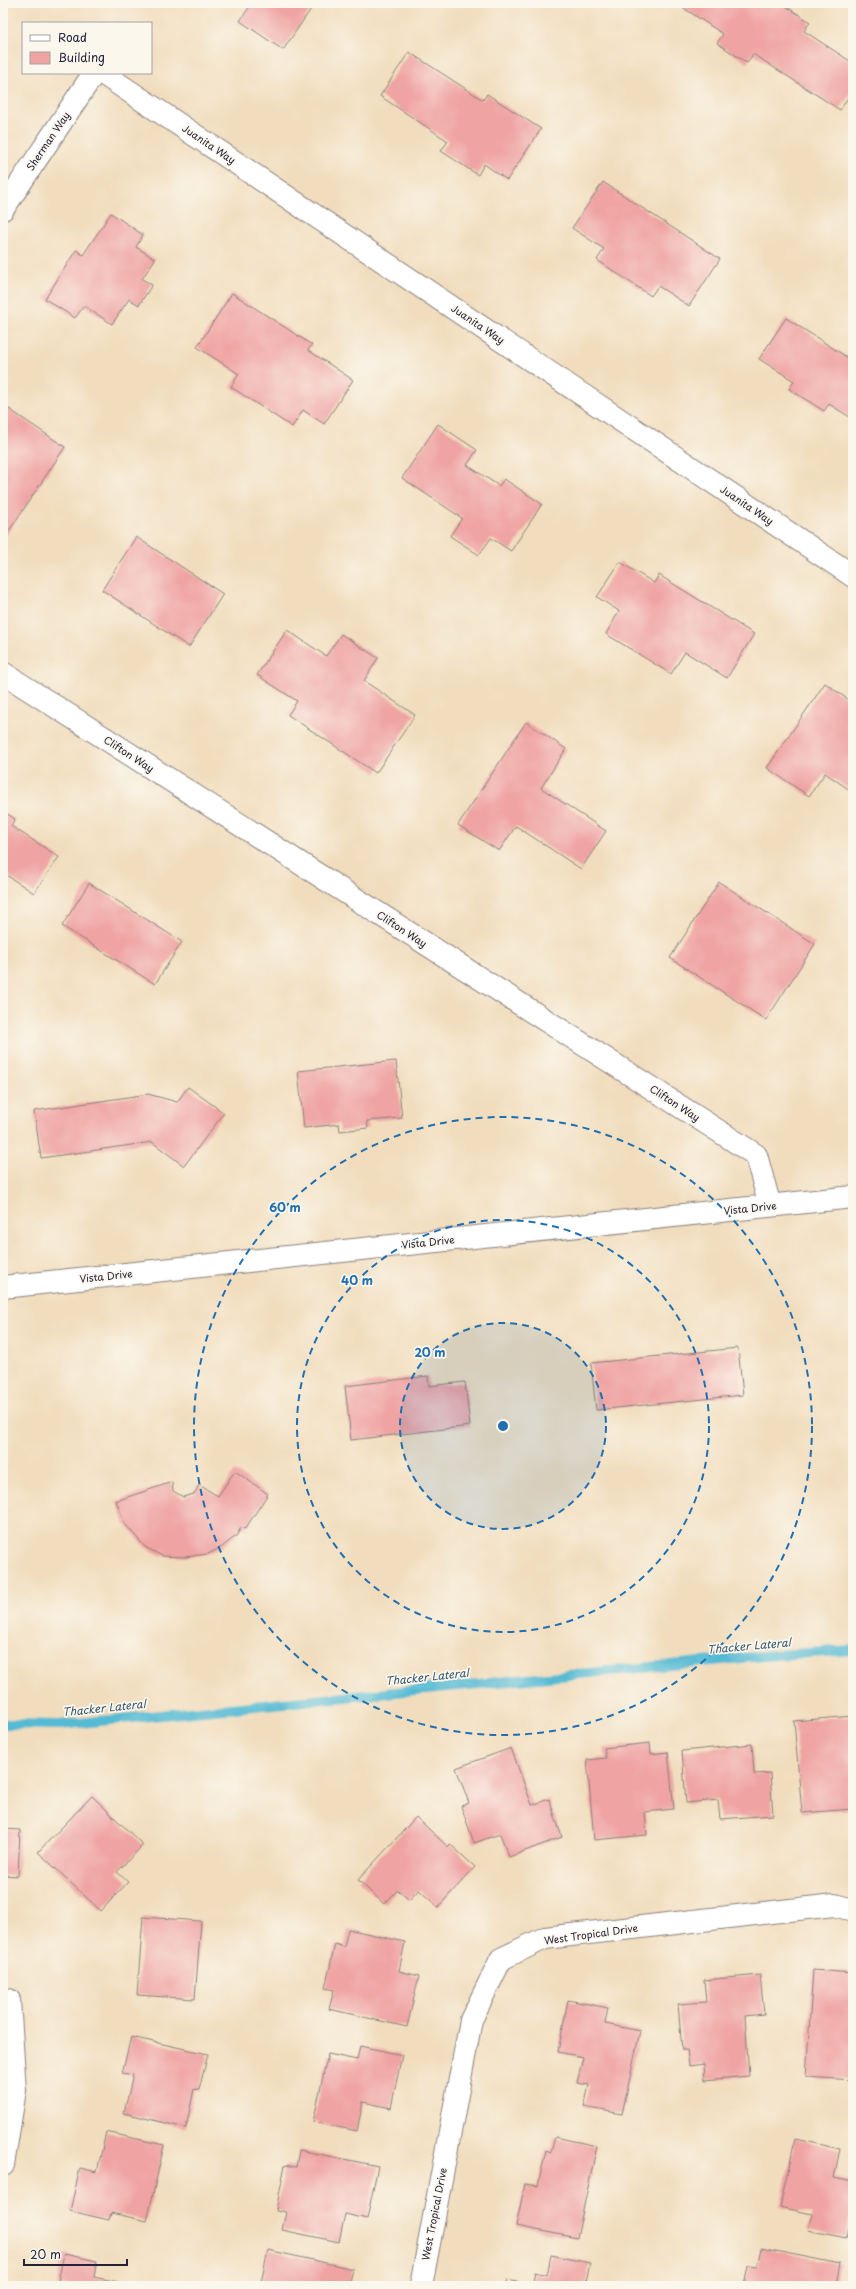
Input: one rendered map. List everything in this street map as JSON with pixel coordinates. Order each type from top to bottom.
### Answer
[{"type":"street","name":"Sherman Way","points":[[3,209],[93,74]]},
{"type":"street","name":"Juanita Way","points":[[103,74],[853,576]]},
{"type":"street","name":"Clifton Way","points":[[3,673],[756,1155],[770,1206]]},
{"type":"street","name":"Vista Drive","points":[[3,1286],[853,1197]]},
{"type":"street","name":"West Tropical Drive","points":[[421,2286],[471,2020],[501,1959],[545,1938],[834,1905],[853,1910]]},
{"type":"street","points":[[3,2165],[15,2090],[6,2000]]},
{"type":"building","points":[[252,3],[315,3],[283,50],[240,21]]},
{"type":"building","points":[[685,3],[781,3],[810,22],[804,31],[853,63],[853,90],[840,110],[753,54],[747,63],[717,43],[723,34],[682,7]]},
{"type":"building","points":[[409,52],[483,100],[487,94],[541,129],[507,180],[484,164],[478,175],[441,151],[448,141],[380,96]]},
{"type":"building","points":[[603,182],[720,259],[689,306],[658,286],[651,296],[597,260],[604,249],[572,228]]},
{"type":"building","points":[[111,213],[143,235],[136,247],[155,259],[142,279],[152,285],[139,305],[129,299],[112,324],[84,306],[75,318],[45,299],[76,250],[83,255]]},
{"type":"building","points":[[232,293],[312,345],[308,350],[353,380],[324,424],[303,410],[292,427],[231,387],[239,374],[197,347]]},
{"type":"building","points":[[786,318],[853,361],[853,419],[829,404],[824,411],[789,389],[794,381],[759,359]]},
{"type":"building","points":[[3,405],[65,447],[3,540]]},
{"type":"building","points":[[438,424],[477,450],[467,465],[499,486],[504,479],[542,504],[511,551],[491,538],[479,555],[450,536],[462,518],[402,478]]},
{"type":"building","points":[[136,537],[223,594],[189,647],[102,590]]},
{"type":"building","points":[[620,562],[654,583],[659,575],[754,634],[727,678],[685,652],[671,674],[606,634],[619,611],[597,597]]},
{"type":"building","points":[[287,630],[326,656],[341,634],[378,658],[364,681],[415,715],[376,773],[288,715],[297,701],[257,675]]},
{"type":"building","points":[[825,683],[853,703],[853,792],[825,773],[809,796],[767,768]]},
{"type":"building","points":[[526,722],[566,749],[541,788],[606,831],[581,869],[516,826],[499,851],[458,825]]},
{"type":"building","points":[[3,811],[15,819],[11,826],[59,857],[34,893],[3,873]]},
{"type":"building","points":[[719,882],[815,944],[766,1020],[670,958]]},
{"type":"building","points":[[89,883],[182,942],[155,984],[62,926]]},
{"type":"building","points":[[396,1061],[402,1118],[367,1121],[368,1128],[340,1131],[339,1124],[304,1128],[298,1071]]},
{"type":"building","points":[[188,1087],[224,1113],[184,1166],[152,1142],[41,1158],[34,1111],[148,1094],[177,1102]]},
{"type":"building","points":[[738,1348],[743,1395],[596,1410],[591,1363]]},
{"type":"building","points":[[428,1376],[429,1386],[465,1382],[470,1426],[351,1440],[345,1386]]},
{"type":"building","points":[[235,1471],[268,1494],[245,1529],[241,1527],[237,1535],[222,1547],[208,1554],[185,1557],[162,1556],[145,1547],[125,1524],[116,1501],[172,1482],[173,1491],[183,1497],[194,1494],[199,1485],[218,1496]]},
{"type":"building","points":[[853,1716],[853,1809],[802,1813],[794,1721]]},
{"type":"building","points":[[650,1743],[651,1754],[668,1752],[674,1809],[645,1812],[647,1835],[594,1840],[587,1760],[606,1758],[604,1748]]},
{"type":"building","points":[[752,1744],[754,1774],[770,1773],[773,1815],[720,1819],[718,1800],[686,1803],[682,1751]]},
{"type":"building","points":[[511,1748],[532,1805],[549,1799],[562,1837],[509,1857],[500,1834],[474,1843],[461,1806],[469,1803],[456,1768]]},
{"type":"building","points":[[92,1796],[143,1845],[117,1872],[128,1882],[101,1911],[38,1852]]},
{"type":"building","points":[[416,1817],[448,1847],[450,1844],[475,1867],[438,1907],[419,1890],[409,1900],[398,1890],[384,1904],[358,1880]]},
{"type":"building","points":[[3,1829],[20,1830],[18,1876],[3,1875]]},
{"type":"building","points":[[143,1917],[201,1921],[195,1999],[137,1995]]},
{"type":"building","points":[[348,1929],[405,1942],[399,1971],[419,1976],[407,2027],[329,2009],[334,1990],[325,1988],[335,1944],[344,1947]]},
{"type":"building","points":[[813,1970],[853,1973],[853,2080],[806,2077]]},
{"type":"building","points":[[760,1975],[764,2014],[745,2016],[749,2076],[705,2080],[704,2064],[689,2066],[687,2050],[682,2050],[678,2004],[706,2002],[704,1980]]},
{"type":"building","points":[[568,2000],[608,2008],[605,2024],[640,2031],[622,2114],[584,2107],[589,2085],[577,2083],[583,2057],[558,2052]]},
{"type":"building","points":[[131,2037],[208,2054],[199,2090],[194,2089],[186,2128],[124,2113],[133,2075],[122,2073]]},
{"type":"building","points":[[360,2046],[402,2055],[391,2108],[363,2102],[357,2131],[313,2122],[328,2054],[357,2060]]},
{"type":"building","points":[[106,2132],[164,2145],[147,2221],[111,2213],[109,2220],[70,2211],[80,2168],[97,2172]]},
{"type":"building","points":[[555,2137],[597,2146],[577,2238],[516,2226],[525,2184],[538,2186],[546,2150],[551,2152]]},
{"type":"building","points":[[795,2139],[840,2149],[834,2178],[853,2182],[853,2204],[846,2238],[808,2230],[812,2214],[780,2207]]},
{"type":"building","points":[[299,2150],[378,2166],[367,2219],[345,2214],[339,2242],[282,2230],[286,2212],[276,2210],[285,2165],[296,2167]]},
{"type":"building","points":[[761,2248],[840,2264],[836,2286],[744,2286],[748,2266],[757,2267]]},
{"type":"building","points":[[268,2250],[353,2269],[349,2286],[260,2286]]},
{"type":"building","points":[[64,2254],[97,2261],[94,2277],[123,2283],[122,2286],[57,2286]]},
{"type":"building","points":[[551,2255],[590,2263],[585,2286],[532,2286],[535,2272],[547,2275]]},
{"type":"building","points":[[507,2280],[532,2285],[532,2286],[505,2286]]},
{"type":"waterway","name":"Thacker Lateral","points":[[3,1724],[59,1725],[763,1656],[853,1650]]}]
